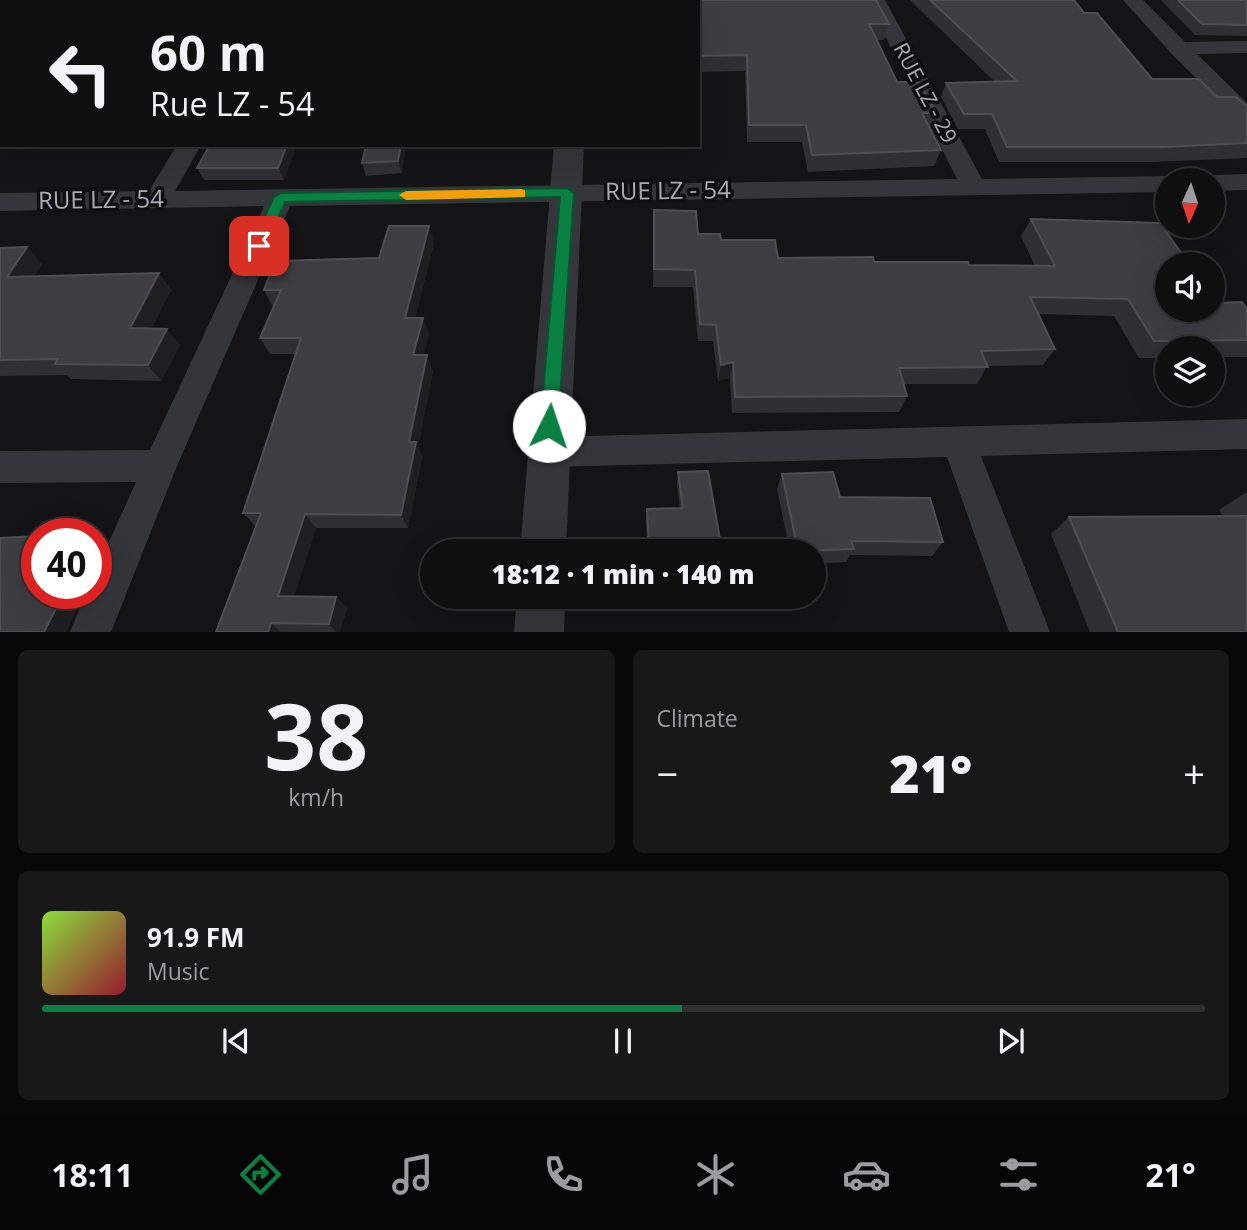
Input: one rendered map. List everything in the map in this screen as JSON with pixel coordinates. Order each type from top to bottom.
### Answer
[{"type":"street","name":"RUE LZ - 29","points":[[876,0],[974,187]]},
{"type":"street","points":[[1132,0],[1247,116]]},
{"type":"street","points":[[1177,48],[1247,47]]},
{"type":"street","points":[[157,199],[188,147]]},
{"type":"street","points":[[543,539],[547,452],[569,147]]},
{"type":"street","points":[[1225,183],[1247,182]]},
{"type":"street","name":"RUE LZ - 54","points":[[0,202],[1155,184]]},
{"type":"street","points":[[90,632],[160,466],[281,197]]},
{"type":"street","points":[[547,452],[1247,434]]},
{"type":"street","points":[[958,442],[1030,632]]},
{"type":"street","points":[[0,467],[160,466]]},
{"type":"street","points":[[539,632],[540,609]]},
{"type":"building","points":[[700,0],[876,0],[889,24],[869,24],[897,82],[919,82],[936,113],[922,113],[941,150],[812,155],[806,125],[749,125],[747,55],[700,56]]},
{"type":"building","points":[[930,0],[1074,0],[1084,13],[1097,13],[1152,79],[1199,79],[1217,97],[1236,97],[1247,106],[1247,143],[1163,147],[1007,147],[992,114],[964,114],[946,83],[1017,81]]},
{"type":"building","points":[[1178,0],[1247,0],[1247,25],[1202,24]]},
{"type":"building","points":[[209,147],[286,147],[278,168],[197,168]]},
{"type":"building","points":[[366,147],[401,147],[398,161],[362,163]]},
{"type":"building","points":[[654,210],[696,211],[698,234],[720,234],[721,240],[775,240],[778,258],[873,257],[874,262],[968,262],[969,265],[1055,266],[1031,219],[1155,223],[1155,238],[1171,238],[1181,252],[1155,252],[1155,322],[1225,322],[1225,303],[1242,302],[1247,309],[1247,340],[1225,340],[1225,336],[1155,336],[1154,341],[1128,299],[1030,297],[1055,349],[981,351],[988,367],[899,368],[907,396],[735,397],[733,362],[721,365],[716,325],[700,324],[695,270],[654,269]]},
{"type":"building","points":[[389,226],[429,226],[405,318],[423,318],[413,355],[427,355],[409,442],[416,442],[401,515],[305,514],[278,596],[336,597],[329,624],[271,623],[268,632],[216,632],[261,513],[243,513],[301,338],[260,338],[281,290],[264,290],[275,261],[379,258]]},
{"type":"building","points":[[27,247],[7,277],[159,273],[130,328],[167,329],[148,365],[55,364],[58,359],[0,360],[0,248]]},
{"type":"building","points":[[708,471],[720,539],[648,539],[647,509],[683,508],[678,472]]},
{"type":"building","points":[[833,472],[840,497],[930,498],[943,542],[851,541],[854,549],[826,550],[826,539],[796,539],[782,474]]},
{"type":"building","points":[[1247,516],[1247,632],[1118,632],[1069,517]]},
{"type":"building","points":[[21,537],[21,609],[56,609],[44,632],[0,632],[0,538]]},
{"type":"slow traffic","points":[[406,195],[521,194]]},
{"type":"route","points":[[259,246],[281,197],[567,193],[549,426]]}]
